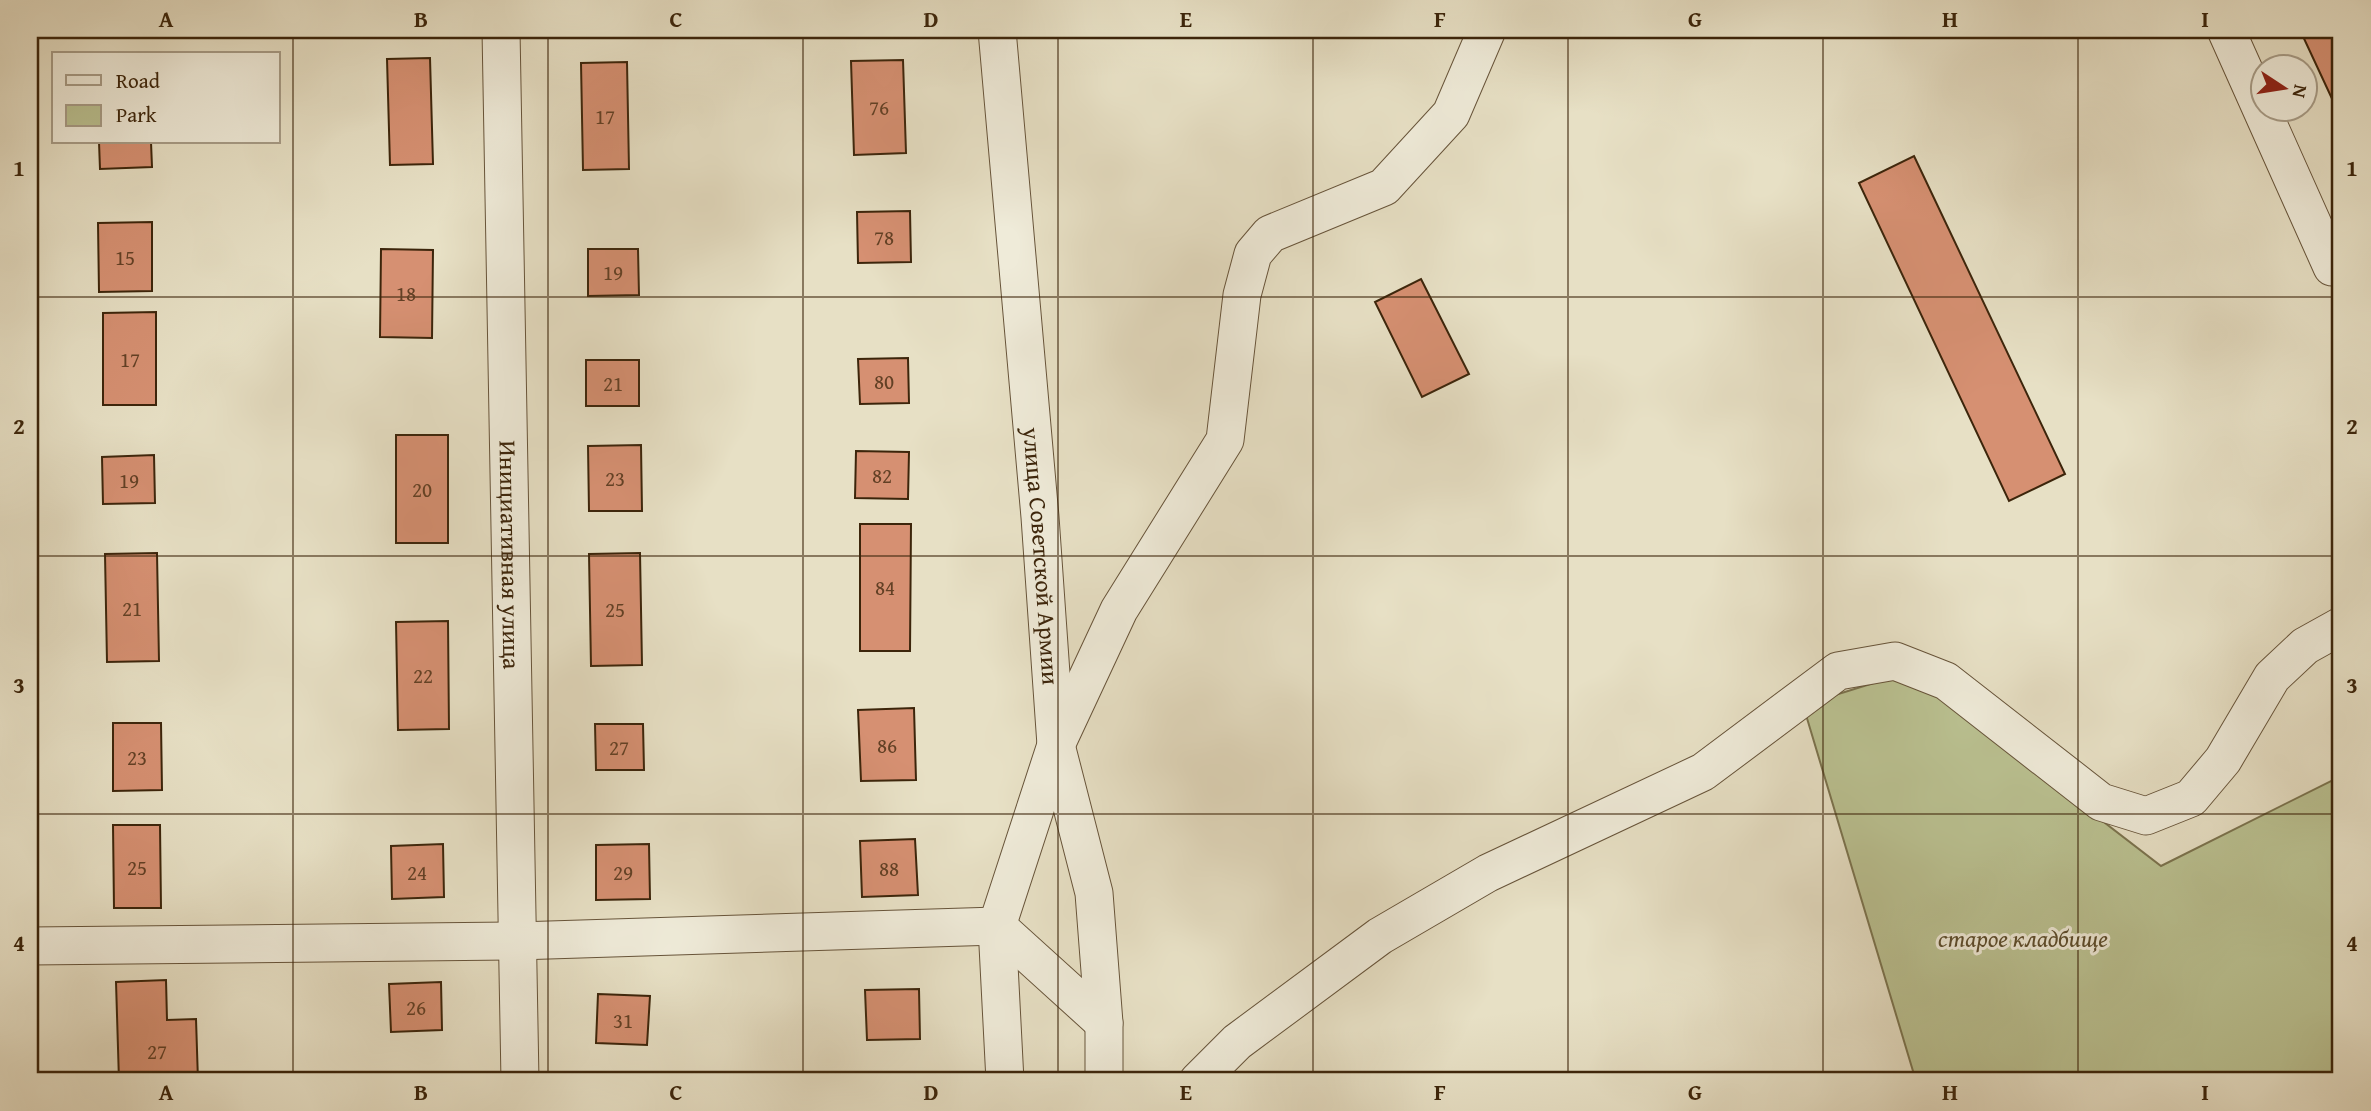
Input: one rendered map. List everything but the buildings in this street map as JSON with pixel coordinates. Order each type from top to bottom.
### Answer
[{"type":"street","name":"Инициативная улица","points":[[501,30],[520,1081]]},
{"type":"street","name":"улица Советской Армии","points":[[997,30],[1040,517],[1056,745],[1094,893],[1104,1023],[1104,1081]]},
{"type":"street","points":[[1005,1081],[997,926],[1056,745],[1119,610],[1225,440],[1242,295],[1253,254],[1270,234],[1384,187],[1451,114],[1487,30]]},
{"type":"street","points":[[2226,30],[2332,267]]},
{"type":"street","points":[[1198,1081],[1237,1042],[1380,936],[1488,873],[1703,772],[1838,671],[1895,661],[1946,681],[2101,802],[2146,816],[2191,799],[2223,760],[2272,677],[2305,646],[2341,626]]},
{"type":"street","points":[[30,946],[517,941],[997,926],[1104,1023]]},
{"type":"green space","name":"старое кладбище","points":[[1909,672],[2161,866],[2341,776],[2341,1081],[1916,1081],[1803,705]]}]
